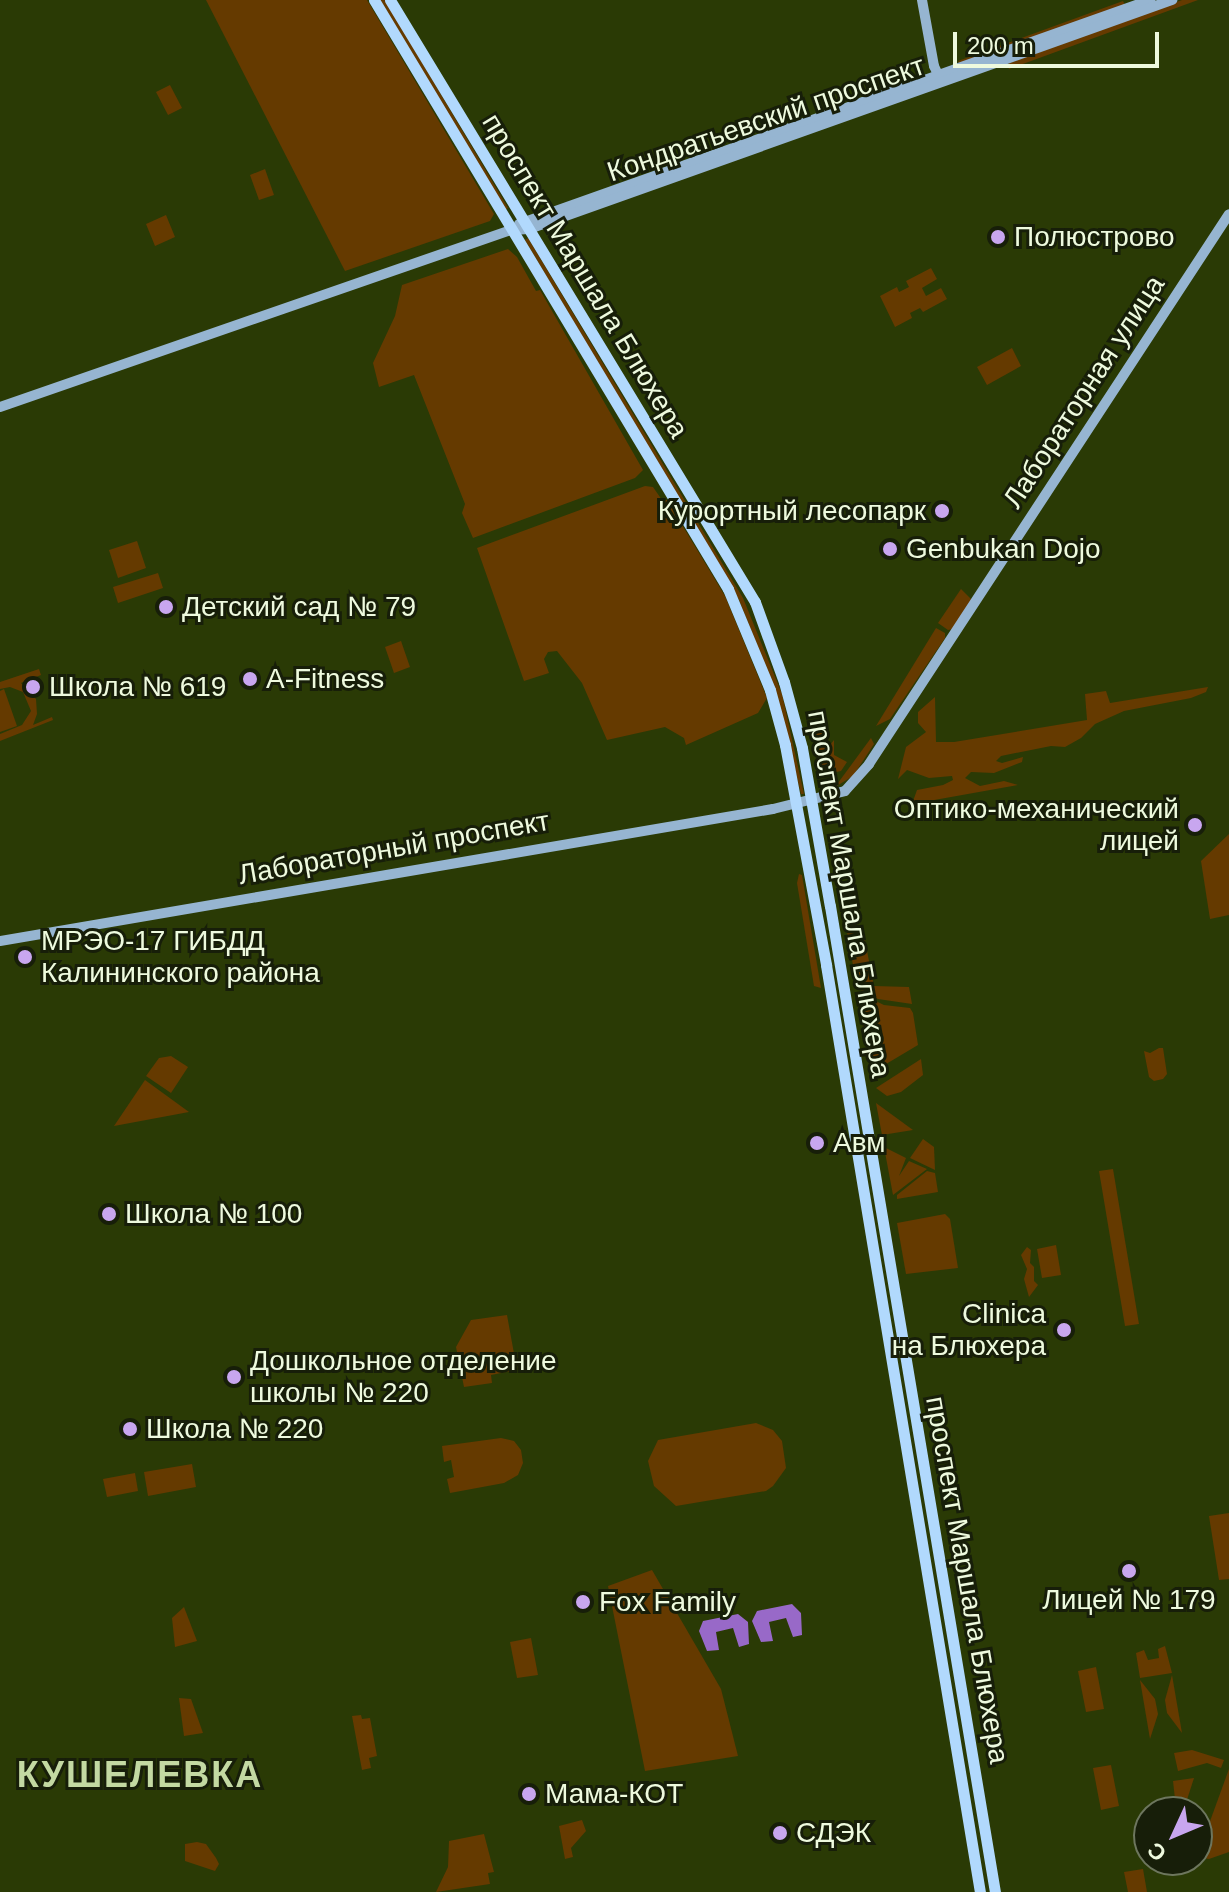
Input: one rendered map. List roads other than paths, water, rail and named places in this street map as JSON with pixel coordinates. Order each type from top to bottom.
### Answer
[{"type":"main road","name":"проспект Маршала Блюхера","points":[[374,0],[741,613],[773,699],[836,985],[876,1189],[995,1892]]},
{"type":"main road","name":"проспект Маршала Блюхера","points":[[390,0],[755,602],[794,714],[811,801],[863,1191],[980,1892]]},
{"type":"main road","points":[[863,1191],[868,1194],[876,1189]]},
{"type":"street","points":[[922,0],[940,79]]},
{"type":"street","name":"Кондратьевский проспект","points":[[940,79],[1150,0]]},
{"type":"street","name":"Кондратьевский проспект","points":[[0,407],[1172,0]]},
{"type":"street","name":"Лабораторная улица","points":[[796,804],[845,791],[869,764],[1229,214]]},
{"type":"street","name":"Лабораторный проспект","points":[[0,941],[796,804]]},
{"type":"place","name":"Полюстрово","points":[[998,237]]},
{"type":"place","name":"Курортный лесопарк","points":[[942,511]]},
{"type":"place","name":"Genbukan Dojo","points":[[890,549]]},
{"type":"place","name":"Детский сад № 79","points":[[166,607]]},
{"type":"place","name":"A-Fitness","points":[[250,679]]},
{"type":"place","name":"Школа № 619","points":[[33,687]]},
{"type":"place","name":"Оптико-механический лицей","points":[[1195,825]]},
{"type":"place","name":"МРЭО-17 ГИБДД Калининского района","points":[[25,957]]},
{"type":"place","name":"Авм","points":[[817,1143]]},
{"type":"place","name":"Школа № 100","points":[[109,1214]]},
{"type":"place","name":"Clinica на Блюхера","points":[[1064,1330]]},
{"type":"place","name":"Дошкольное отделение школы № 220","points":[[234,1377]]},
{"type":"place","name":"Школа № 220","points":[[130,1429]]},
{"type":"place","name":"Лицей № 179","points":[[1129,1571]]},
{"type":"place","name":"Fox Family","points":[[583,1602]]},
{"type":"place","name":"Мама-КОТ","points":[[529,1794]]},
{"type":"place","name":"СДЭК","points":[[780,1833]]},
{"type":"district","name":"КУШЕЛЕВКА","points":[[140,1775]]}]
